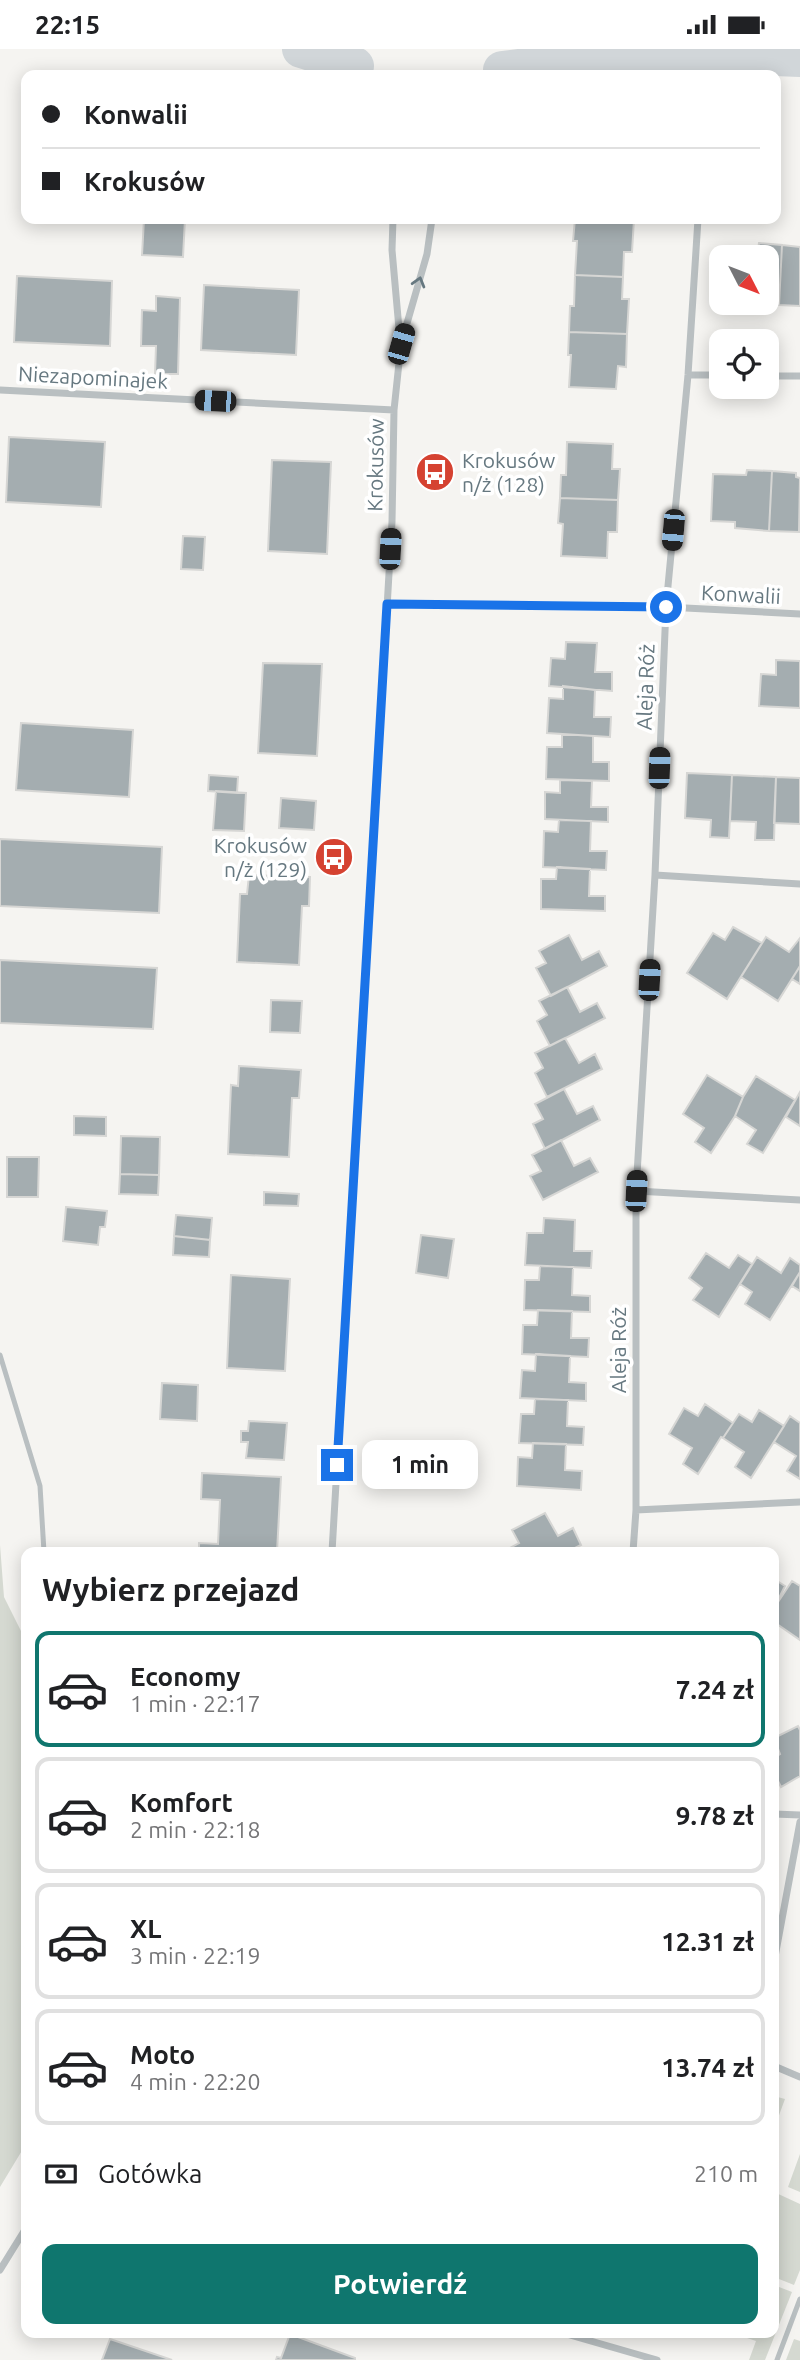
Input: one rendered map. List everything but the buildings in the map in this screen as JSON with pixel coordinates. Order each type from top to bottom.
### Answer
[{"type":"main road","points":[[301,49],[359,63]]},
{"type":"main road","points":[[499,65],[653,52],[800,58]]},
{"type":"street","name":"Krokusów","points":[[393,224],[392,250],[401,344]]},
{"type":"street","name":"Krokusów","points":[[332,1547],[387,604],[394,410],[401,344],[427,254],[431,224]]},
{"type":"street","name":"Aleja Róż","points":[[633,1547],[636,1510],[636,1191],[655,875],[666,607],[688,375],[698,224]]},
{"type":"street","points":[[688,375],[709,375]]},
{"type":"street","points":[[779,376],[800,376]]},
{"type":"street","name":"Niezapominajek","points":[[0,390],[394,410]]},
{"type":"street","name":"Konwalii","points":[[387,604],[666,607],[800,614]]},
{"type":"street","points":[[655,875],[800,884]]},
{"type":"street","points":[[636,1191],[800,1200]]},
{"type":"street","points":[[636,1510],[800,1502]]},
{"type":"street","points":[[779,1814],[800,1815]]},
{"type":"street","points":[[779,1935],[800,1822]]},
{"type":"street","points":[[779,2068],[800,2077]]},
{"type":"street","points":[[0,2270],[21,2236]]},
{"type":"street","points":[[580,2338],[657,2360]]},
{"type":"lane","points":[[0,1355],[40,1486],[44,1547]]},
{"type":"lane","points":[[777,2360],[800,2299]]},
{"type":"shaded area","points":[[0,1545],[4,1597],[21,1631],[21,2152],[0,2187]]},
{"type":"shaded area","points":[[779,2097],[785,2099],[779,2115]]},
{"type":"shaded area","points":[[800,2154],[800,2192],[788,2187]]},
{"type":"shaded area","points":[[779,2194],[800,2204],[800,2270],[794,2285],[779,2279]]},
{"type":"shaded area","points":[[779,2287],[792,2292],[779,2325]]},
{"type":"shaded area","points":[[747,2338],[774,2338],[765,2360],[749,2360],[756,2341]]},
{"type":"shaded area","points":[[794,2339],[800,2341],[800,2360],[786,2360]]},
{"type":"place","name":"Krokusów n/ż (128)","points":[[435,472]]},
{"type":"place","name":"Krokusów n/ż (129)","points":[[334,857]]},
{"type":"route","points":[[337,1465],[387,604],[666,607]]}]
